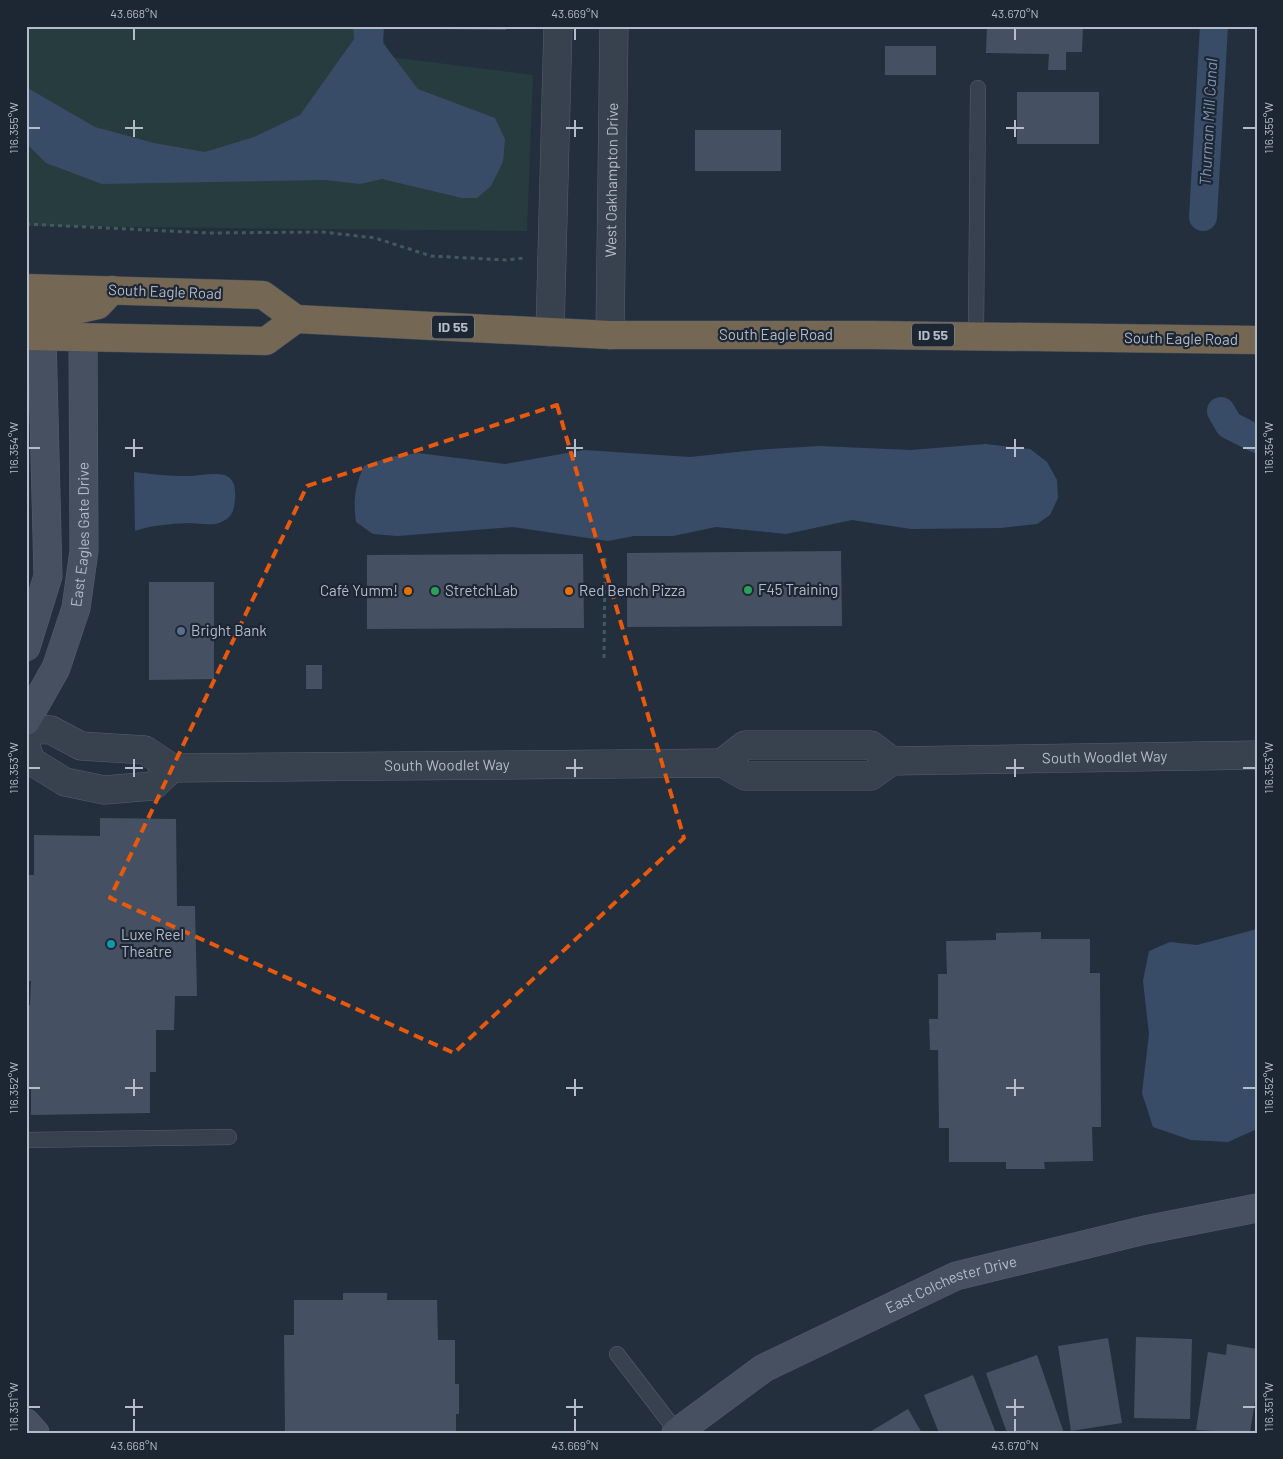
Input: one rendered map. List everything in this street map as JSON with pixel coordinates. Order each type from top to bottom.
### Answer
[{"type":"highway","name":"South Eagle Road","points":[[26,288],[263,295],[296,319],[610,335],[976,336],[1257,340]]},
{"type":"highway","points":[[26,310],[75,310],[90,307],[98,305],[112,290]]},
{"type":"highway","points":[[34,336],[266,341],[296,319]]},
{"type":"street","points":[[550,332],[558,26]]},
{"type":"street","name":"West Oakhampton Drive","points":[[610,335],[614,26]]},
{"type":"street","name":"East Eagles Gate Drive","points":[[26,647],[48,576],[34,336]]},
{"type":"street","name":"East Eagles Gate Drive","points":[[26,721],[56,668],[76,608],[84,551],[83,337]]},
{"type":"street","points":[[26,729],[51,730],[81,746],[145,750],[172,768],[152,786],[104,790],[65,782],[31,761],[26,746]]},
{"type":"street","name":"South Woodlet Way","points":[[172,768],[722,763],[746,745],[871,745],[892,761],[1257,755]]},
{"type":"street","name":"East Colchester Drive","points":[[676,1432],[764,1368],[956,1276],[1145,1230],[1257,1208]]},
{"type":"street","points":[[26,1423],[35,1433]]},
{"type":"lane","points":[[976,336],[978,88]]},
{"type":"lane","points":[[26,1140],[229,1138]]},
{"type":"lane","points":[[617,1354],[676,1432]]},
{"type":"path","points":[[26,224],[209,233],[323,232],[375,238],[431,256],[506,260],[521,259],[528,256]]},
{"type":"path","points":[[604,658],[605,557]]},
{"type":"highlighted area","points":[[557,405],[684,838],[454,1053],[110,898],[307,486]]},
{"type":"green space","points":[[26,26],[378,26],[390,57],[533,75],[527,231],[26,226]]},
{"type":"water","points":[[353,26],[384,26],[383,43],[418,89],[495,118],[505,139],[503,162],[491,186],[477,198],[462,198],[382,179],[360,184],[325,180],[102,184],[46,163],[26,143],[26,87],[95,127],[154,143],[205,152],[254,137],[300,115],[354,39]]},
{"type":"water","points":[[985,444],[1030,449],[1047,462],[1057,480],[1058,498],[1050,515],[1037,524],[1001,528],[911,529],[852,520],[786,534],[716,527],[673,536],[634,536],[608,541],[513,527],[397,536],[373,534],[356,522],[356,493],[364,466],[390,457],[418,453],[505,464],[584,450],[690,457],[819,446],[911,450]]},
{"type":"water","points":[[134,472],[178,476],[213,474],[229,477],[233,483],[235,493],[233,510],[227,519],[215,524],[168,524],[135,531]]},
{"type":"water","points":[[1257,929],[1257,1129],[1228,1142],[1191,1140],[1153,1127],[1142,1093],[1149,1034],[1143,981],[1149,951],[1170,942],[1197,945]]},
{"type":"building","points":[[437,26],[506,26],[506,30],[437,29]]},
{"type":"building","points":[[987,26],[1083,26],[1082,52],[1066,52],[1066,70],[1048,70],[1049,54],[986,53]]},
{"type":"building","points":[[885,46],[936,46],[936,75],[885,75]]},
{"type":"building","points":[[1017,92],[1099,92],[1099,144],[1017,144]]},
{"type":"building","points":[[695,130],[781,130],[781,171],[695,171]]},
{"type":"building","points":[[841,551],[842,626],[627,627],[627,553]]},
{"type":"building","points":[[583,554],[584,628],[367,629],[367,555]]},
{"type":"building","name":"Bright Bank","points":[[149,582],[214,582],[214,679],[149,680]]},
{"type":"building","points":[[306,665],[322,665],[322,689],[306,689]]},
{"type":"building","name":"Luxe Reel Theatre","points":[[100,818],[176,819],[177,906],[195,906],[197,996],[175,996],[174,1030],[156,1030],[156,1072],[150,1072],[150,1113],[31,1115],[31,1088],[26,1087],[26,1005],[30,1005],[31,981],[26,981],[26,875],[34,875],[34,835],[100,836]]},
{"type":"building","points":[[1041,932],[1041,939],[1090,939],[1090,973],[1100,973],[1101,1127],[1092,1127],[1093,1161],[1044,1162],[1045,1169],[1006,1169],[1006,1162],[949,1162],[949,1128],[939,1128],[938,1050],[930,1050],[929,1019],[938,1019],[938,974],[947,974],[946,941],[996,940],[996,933]]},
{"type":"building","points":[[343,1293],[387,1293],[387,1300],[437,1300],[438,1340],[455,1340],[455,1384],[459,1384],[459,1414],[456,1414],[456,1433],[285,1433],[284,1335],[294,1335],[294,1300],[343,1300]]},
{"type":"building","points":[[1136,1337],[1192,1339],[1190,1419],[1134,1418]]},
{"type":"building","points":[[1108,1338],[1122,1423],[1071,1431],[1058,1346]]},
{"type":"building","points":[[1227,1344],[1257,1349],[1257,1387],[1250,1433],[1196,1430],[1208,1352],[1226,1355]]},
{"type":"building","points":[[1037,1355],[1064,1433],[1007,1433],[986,1373]]},
{"type":"building","points":[[973,1375],[996,1433],[939,1433],[924,1395]]},
{"type":"building","points":[[908,1409],[922,1433],[868,1433]]},
{"type":"waterway","name":"Thurman Mill Canal","points":[[1203,217],[1214,26]]},
{"type":"waterway","name":"Thurman Mill Canal","points":[[1221,411],[1229,425],[1257,439]]},
{"type":"place","name":"F45 Training","points":[[748,590]]},
{"type":"place","name":"Café Yumm!","points":[[408,591]]},
{"type":"place","name":"StretchLab","points":[[435,591]]},
{"type":"place","name":"Red Bench Pizza","points":[[569,591]]},
{"type":"place","name":"Bright Bank","points":[[181,631]]},
{"type":"place","name":"Luxe Reel Theatre","points":[[111,944]]}]
